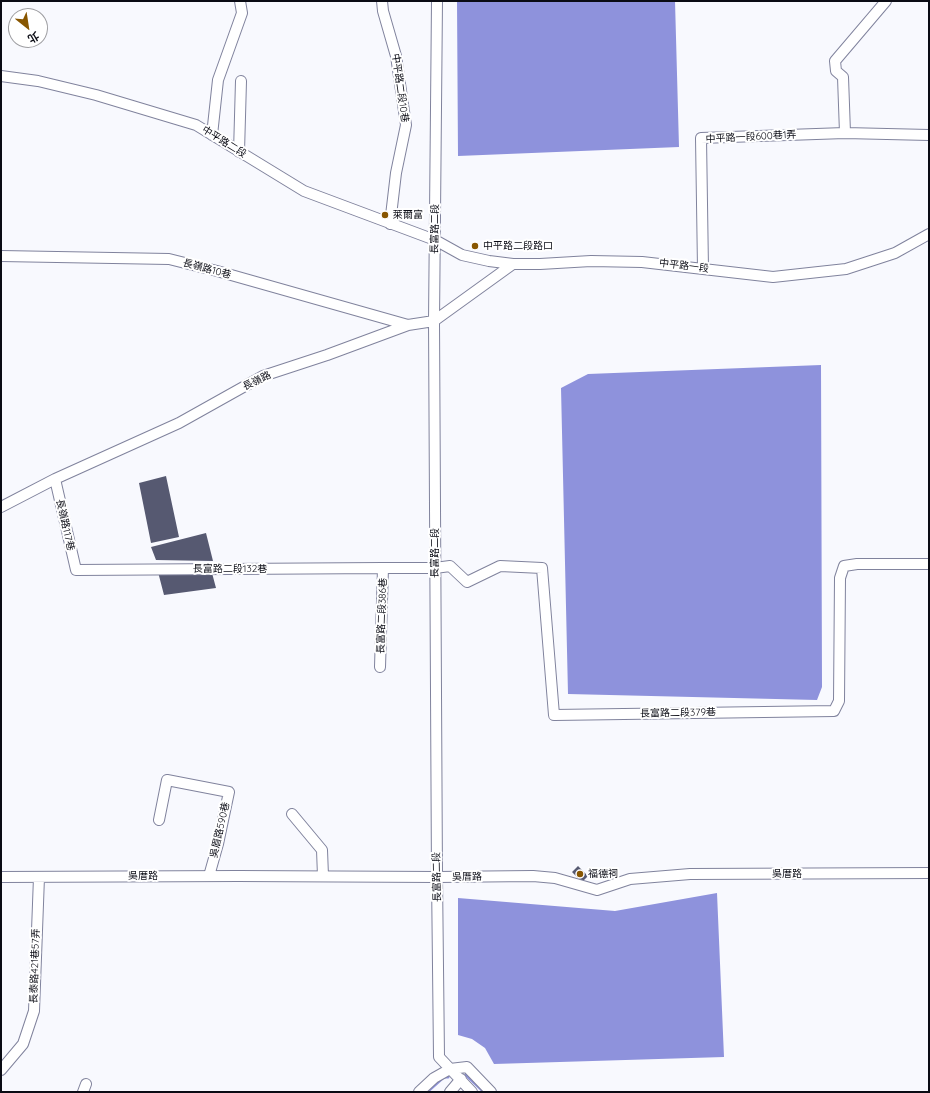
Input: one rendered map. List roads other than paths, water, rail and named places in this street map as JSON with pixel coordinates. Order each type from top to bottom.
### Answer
[{"type":"street","points":[[212,135],[218,80],[242,13],[240,1]]},
{"type":"street","name":"中平路二段10巷","points":[[382,1],[383,11],[396,56],[406,126],[396,173],[390,224]]},
{"type":"street","name":"長富路二段","points":[[437,1],[434,320],[439,1057],[472,1092]]},
{"type":"street","points":[[845,133],[843,77],[836,71],[835,61],[886,1]]},
{"type":"street","name":"中平路二段","points":[[1,76],[38,82],[96,95],[196,125],[304,191],[435,240]]},
{"type":"street","points":[[239,152],[241,81]]},
{"type":"street","name":"中平路一段600巷1弄","points":[[703,269],[701,138],[845,133],[929,135]]},
{"type":"street","name":"中平路一段","points":[[435,240],[462,255],[513,264],[591,261],[642,262],[773,277],[846,269],[895,253],[929,234]]},
{"type":"street","name":"長嶺路10巷","points":[[1,256],[169,259],[217,271],[408,325]]},
{"type":"street","name":"長嶺路","points":[[1,507],[55,479],[179,423],[263,376],[327,355],[408,325],[434,320],[513,264]]},
{"type":"street","name":"長嶺路117巷","points":[[55,479],[76,570]]},
{"type":"street","name":"長富路二段379巷","points":[[435,568],[450,566],[467,582],[500,566],[542,568],[554,715],[834,711],[839,701],[840,578],[844,566],[857,564],[929,564]]},
{"type":"street","name":"長富路二段386巷","points":[[380,667],[383,568],[435,568]]},
{"type":"street","name":"長富路二段132巷","points":[[76,570],[383,568]]},
{"type":"street","name":"吳眉路590巷","points":[[159,820],[167,780],[229,792],[218,844],[209,876]]},
{"type":"street","points":[[292,814],[322,850],[322,876]]},
{"type":"street","name":"吳厝路","points":[[1,877],[533,876],[555,878],[597,890],[630,879],[690,874],[929,873]]},
{"type":"street","name":"長泰路421巷57弄","points":[[1,1070],[23,1044],[34,1011],[39,877]]},
{"type":"street","points":[[419,1092],[434,1078],[450,1069],[467,1067],[491,1092]]},
{"type":"street","points":[[450,1092],[461,1079]]},
{"type":"water","points":[[457,1],[675,1],[679,147],[458,156]]},
{"type":"water","points":[[821,365],[822,687],[817,700],[568,694],[561,388],[588,374]]},
{"type":"water","points":[[717,893],[724,1057],[494,1064],[485,1048],[472,1039],[458,1035],[458,898],[615,911]]},
{"type":"waterway","points":[[466,1075],[484,1092]]},
{"type":"waterway","points":[[427,1092],[444,1077],[448,1077]]},
{"type":"place","name":"萊爾富","points":[[385,215]]},
{"type":"place","name":"中平路二段路口","points":[[475,246]]},
{"type":"place","name":"福德祠","points":[[580,874]]}]
